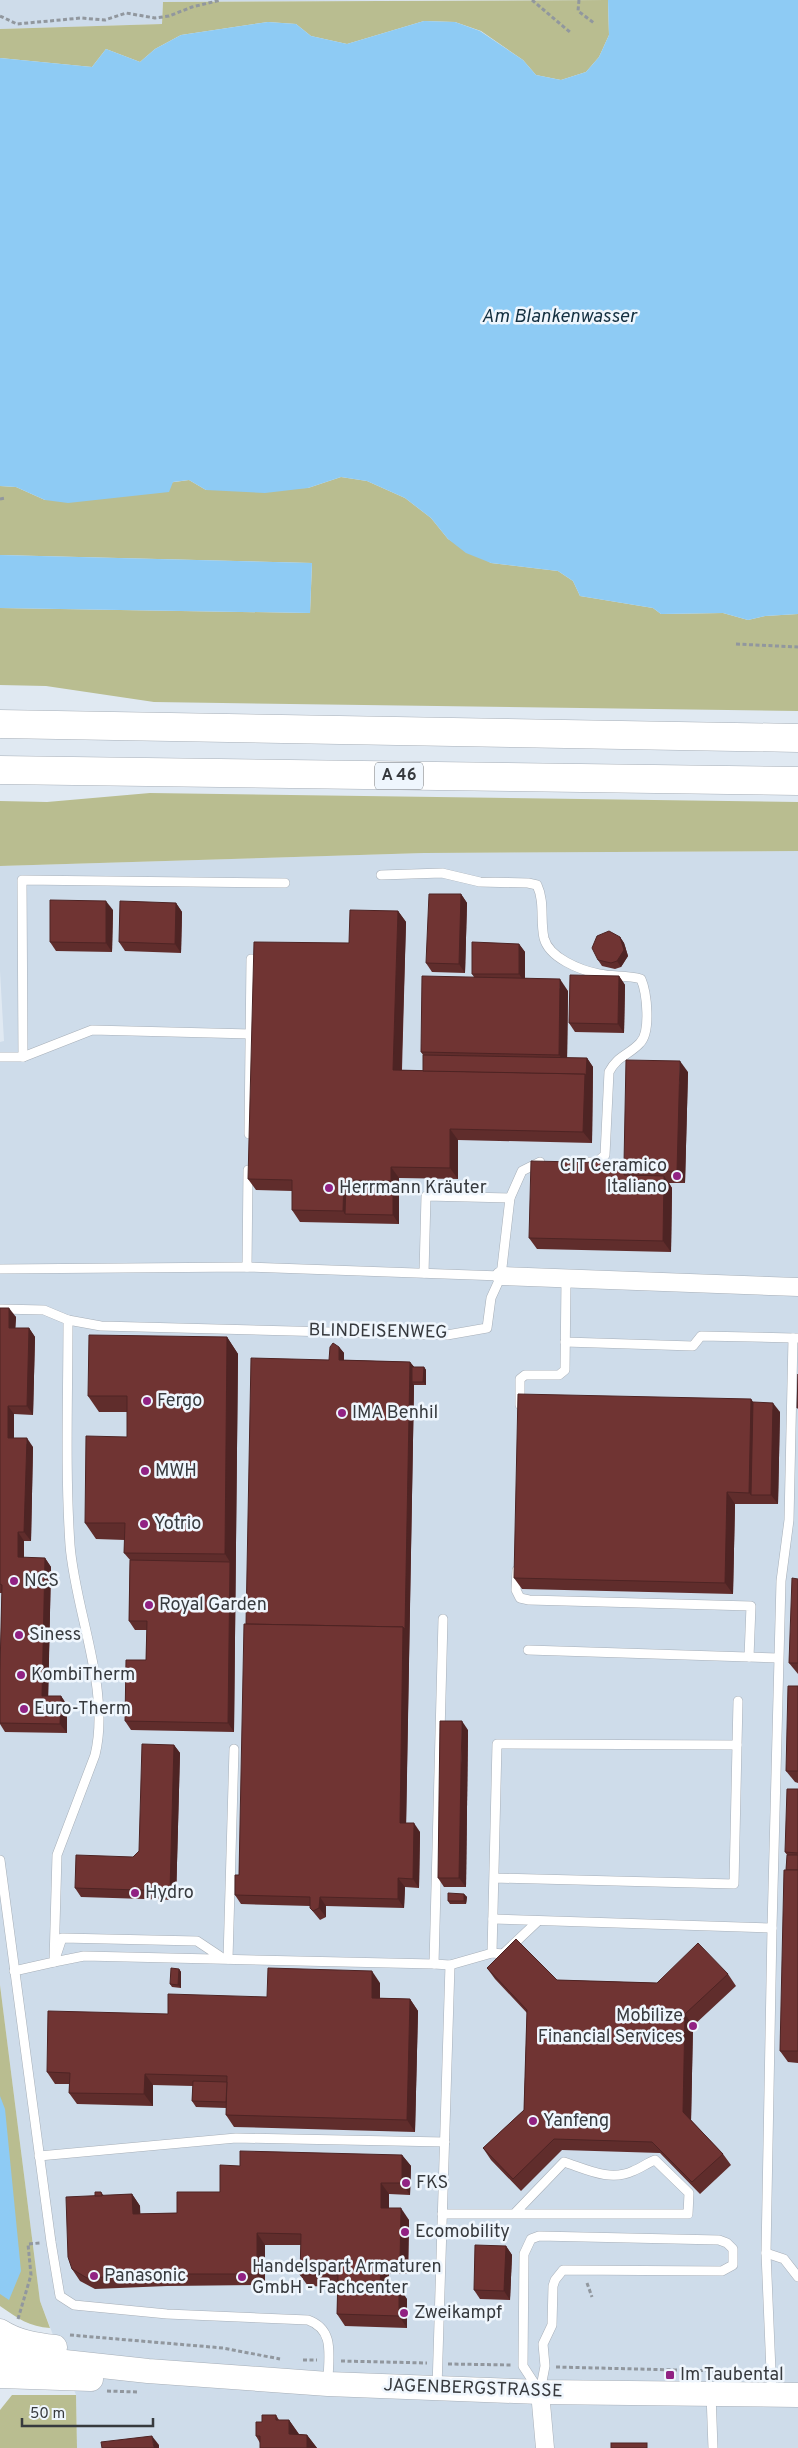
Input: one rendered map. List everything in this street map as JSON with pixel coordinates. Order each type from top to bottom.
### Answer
[{"type":"highway","points":[[0,724],[798,738]]},
{"type":"highway","name":"A 46","points":[[0,770],[798,781]]},
{"type":"street","points":[[501,1276],[798,1288]]},
{"type":"street","name":"JAGENBERGSTRASSE","points":[[8,2328],[10,2337],[35,2345],[97,2352],[121,2359],[148,2371]]},
{"type":"street","name":"JAGENBERGSTRASSE","points":[[0,2355],[148,2371],[328,2384],[540,2392],[711,2394],[771,2384],[798,2395]]},
{"type":"street","name":"JAGENBERGSTRASSE","points":[[0,2376],[84,2380],[126,2378],[148,2371]]},
{"type":"street","points":[[540,2392],[545,2448]]},
{"type":"lane","points":[[0,1269],[247,1267],[501,1276],[510,1198],[522,1171],[540,1162],[598,1162],[605,1155],[609,1072],[614,1061],[640,1043],[646,1034],[646,989],[641,979],[631,976],[599,974],[558,958],[549,949],[544,938],[541,894],[537,885],[480,882],[442,873],[382,875]]},
{"type":"lane","points":[[23,1057],[22,880],[285,883]]},
{"type":"lane","points":[[249,1141],[251,959]]},
{"type":"lane","points":[[0,1057],[23,1057],[92,1030],[251,1034]]},
{"type":"lane","points":[[247,1267],[249,1160]]},
{"type":"lane","points":[[424,1273],[426,1196],[510,1198]]},
{"type":"lane","name":"BLINDEISENWEG","points":[[0,1309],[44,1310],[68,1320],[101,1326],[447,1335],[487,1328],[491,1298],[501,1276]]},
{"type":"lane","points":[[520,1418],[520,1379],[525,1375],[559,1375],[565,1370],[566,1280]]},
{"type":"lane","points":[[54,1962],[57,1856],[95,1754],[100,1727],[98,1699],[70,1545],[68,1320]]},
{"type":"lane","points":[[565,1342],[694,1346],[701,1336],[796,1338],[789,1520],[781,1581],[778,1658],[766,2253],[771,2384]]},
{"type":"lane","points":[[517,1562],[516,1590],[520,1598],[529,1600],[751,1606],[749,1657]]},
{"type":"lane","points":[[434,1964],[443,1620]]},
{"type":"lane","points":[[528,1650],[778,1658]]},
{"type":"lane","points":[[494,1878],[734,1884],[738,1701]]},
{"type":"lane","points":[[492,1953],[497,1744],[737,1746]]},
{"type":"lane","points":[[226,1959],[234,1749]]},
{"type":"lane","points":[[0,1860],[57,2289],[66,2302],[74,2305],[168,2314],[308,2320],[319,2324],[326,2333],[328,2384]]},
{"type":"lane","points":[[493,1919],[772,1928]]},
{"type":"lane","points":[[14,1971],[84,1956],[450,1964],[492,1953],[503,1954],[538,1921]]},
{"type":"lane","points":[[54,1962],[62,1938],[197,1941],[226,1959]]},
{"type":"lane","points":[[437,2388],[450,1964]]},
{"type":"lane","points":[[39,2156],[236,2138],[445,2142]]},
{"type":"lane","points":[[442,2214],[688,2214],[689,2193],[654,2160],[633,2171],[620,2175],[601,2175],[564,2162],[515,2213]]},
{"type":"lane","points":[[534,2237],[719,2240],[727,2243],[733,2249],[733,2265],[722,2271],[563,2270],[553,2286],[552,2325],[543,2344],[545,2366],[540,2392],[523,2366],[524,2254],[527,2245],[534,2237]]},
{"type":"lane","points":[[766,2253],[784,2259],[798,2277]]},
{"type":"lane","points":[[711,2394],[713,2448]]},
{"type":"path","points":[[0,16],[17,24],[81,18],[105,20],[126,13],[155,18],[169,16],[192,7],[221,0]]},
{"type":"path","points":[[532,0],[571,33]]},
{"type":"path","points":[[579,0],[578,11],[594,23]]},
{"type":"path","points":[[0,499],[6,498]]},
{"type":"path","points":[[736,644],[798,647]]},
{"type":"path","points":[[8,2328],[31,2276],[28,2244],[50,2242]]},
{"type":"path","points":[[64,2335],[223,2348],[289,2360]]},
{"type":"path","points":[[298,2360],[523,2366]]},
{"type":"path","points":[[545,2366],[771,2384]]},
{"type":"shaded area","points":[[0,0],[421,0],[163,2],[162,24],[0,29]]},
{"type":"shaded area","points":[[798,851],[798,2448],[77,2448],[76,2395],[40,2301],[0,1985],[0,1042],[4,1041],[0,971],[0,866],[424,853]]},
{"type":"green space","points":[[608,0],[609,35],[599,57],[586,72],[561,80],[536,75],[523,60],[481,31],[455,22],[424,21],[347,44],[311,36],[296,24],[268,22],[181,35],[155,49],[140,62],[106,49],[92,67],[0,58],[0,29],[162,24],[163,2]]},
{"type":"green space","points":[[341,477],[367,481],[405,498],[431,518],[448,539],[491,563],[558,571],[573,581],[580,596],[653,608],[661,614],[723,613],[748,620],[765,616],[798,614],[798,711],[154,702],[46,686],[0,685],[0,608],[310,613],[312,563],[0,555],[0,486],[16,487],[45,500],[189,480],[206,490],[308,488]]},
{"type":"green space","points":[[150,793],[798,802],[798,851],[424,853],[0,866],[0,801],[47,802]]},
{"type":"green space","points":[[0,1985],[40,2301],[50,2328],[36,2326],[24,2321],[0,2306]]},
{"type":"green space","points":[[12,2395],[76,2395],[77,2448],[0,2448],[0,2410]]},
{"type":"water","name":"Am Blankenwasser","points":[[608,0],[798,0],[798,614],[765,616],[748,620],[723,613],[661,614],[653,608],[580,596],[573,581],[558,571],[491,563],[466,553],[448,539],[431,518],[405,498],[367,481],[341,477],[308,488],[265,493],[206,490],[189,480],[173,482],[169,492],[68,503],[45,500],[16,487],[0,486],[0,58],[92,67],[106,49],[140,62],[155,49],[181,35],[268,22],[296,24],[311,36],[347,44],[424,21],[455,22],[480,31],[523,60],[536,75],[561,80],[586,72],[599,57],[609,35]]},
{"type":"water","points":[[0,555],[312,563],[310,613],[0,608]]},
{"type":"water","points":[[0,2096],[5,2109],[21,2271],[9,2300],[0,2294]]},
{"type":"building","points":[[429,894],[461,894],[459,964],[426,963]]},
{"type":"building","points":[[50,900],[106,901],[106,943],[50,942]]},
{"type":"building","points":[[120,901],[176,903],[175,944],[119,942]]},
{"type":"building","points":[[350,910],[398,911],[393,1070],[585,1074],[583,1132],[450,1129],[450,1168],[391,1167],[391,1181],[344,1180],[343,1211],[292,1210],[292,1180],[248,1179],[254,942],[349,943]]},
{"type":"building","points":[[609,931],[620,937],[624,950],[617,961],[611,963],[598,960],[592,948],[597,936]]},
{"type":"building","points":[[472,942],[519,944],[519,974],[472,974]]},
{"type":"building","points":[[570,975],[619,976],[618,1024],[569,1023]]},
{"type":"building","points":[[422,976],[560,979],[559,1055],[421,1052]]},
{"type":"building","points":[[423,1055],[587,1058],[586,1076],[585,1074],[423,1071]]},
{"type":"building","points":[[626,1060],[680,1061],[677,1171],[624,1172],[624,1175],[664,1176],[663,1241],[529,1238],[531,1161],[624,1163]]},
{"type":"building","points":[[346,1183],[393,1184],[393,1215],[345,1214]]},
{"type":"building","points":[[0,1308],[9,1308],[9,1328],[29,1328],[27,1406],[8,1406],[8,1438],[27,1438],[24,1532],[18,1532],[18,1557],[45,1558],[42,1696],[61,1696],[60,1724],[0,1723],[2,1585],[0,1584]]},
{"type":"building","points":[[89,1335],[227,1337],[225,1554],[124,1553],[125,1523],[85,1523],[86,1436],[127,1437],[127,1396],[88,1396]]},
{"type":"building","points":[[333,1343],[339,1347],[339,1360],[410,1362],[405,1629],[403,1627],[246,1624],[251,1358],[329,1360],[330,1347]]},
{"type":"building","points":[[412,1367],[424,1367],[423,1382],[412,1382]]},
{"type":"building","points":[[798,1374],[798,1408],[797,1408]]},
{"type":"building","points":[[518,1394],[751,1399],[749,1493],[727,1492],[725,1583],[514,1578]]},
{"type":"building","points":[[753,1402],[773,1403],[771,1495],[751,1495]]},
{"type":"building","points":[[130,1560],[230,1562],[228,1723],[125,1721],[126,1660],[146,1660],[147,1621],[129,1621]]},
{"type":"building","points":[[792,1578],[798,1579],[798,1663],[789,1663]]},
{"type":"building","points":[[244,1624],[403,1627],[400,1823],[414,1823],[413,1879],[398,1878],[398,1899],[320,1897],[319,1908],[313,1911],[310,1908],[310,1897],[235,1895],[235,1875],[239,1875]]},
{"type":"building","points":[[788,1686],[798,1686],[798,1771],[786,1771]]},
{"type":"building","points":[[440,1721],[462,1721],[459,1878],[438,1878]]},
{"type":"building","points":[[142,1744],[174,1745],[170,1891],[75,1888],[76,1855],[133,1857],[139,1851]]},
{"type":"building","points":[[787,1789],[798,1789],[798,1853],[785,1852]]},
{"type":"building","points":[[787,1855],[798,1855],[798,1870],[786,1870]]},
{"type":"building","points":[[784,1870],[798,1870],[798,2051],[780,2051]]},
{"type":"building","points":[[448,1893],[464,1894],[464,1901],[448,1901]]},
{"type":"building","points":[[516,1939],[557,1980],[657,1983],[698,1943],[728,1974],[685,2014],[683,2112],[723,2154],[692,2182],[652,2142],[554,2139],[513,2179],[483,2148],[524,2110],[527,2010],[487,1968]]},
{"type":"building","points":[[171,1968],[179,1969],[178,1985],[170,1984]]},
{"type":"building","points":[[268,1968],[372,1971],[372,1998],[410,1999],[407,2120],[226,2115],[227,2076],[145,2074],[144,2094],[69,2093],[70,2073],[47,2072],[48,2011],[168,2014],[168,1994],[267,1997]]},
{"type":"building","points":[[193,2081],[227,2082],[226,2102],[192,2101]]},
{"type":"building","points":[[240,2151],[402,2155],[402,2183],[381,2183],[381,2208],[401,2208],[400,2262],[381,2262],[380,2287],[399,2287],[399,2316],[337,2314],[338,2275],[300,2275],[301,2234],[257,2233],[257,2274],[158,2274],[87,2278],[72,2269],[68,2257],[66,2197],[132,2194],[133,2214],[177,2213],[177,2192],[220,2192],[220,2165],[240,2166]]},
{"type":"building","points":[[95,2192],[101,2192],[102,2196],[95,2196]]},
{"type":"building","points":[[475,2245],[506,2246],[504,2291],[474,2290]]},
{"type":"building","points":[[262,2415],[276,2415],[276,2420],[289,2420],[289,2434],[307,2435],[307,2448],[260,2448],[260,2436],[256,2436],[256,2422],[262,2422]]},
{"type":"building","points":[[152,2436],[154,2448],[102,2448],[101,2442]]},
{"type":"building","points":[[611,2443],[647,2443],[647,2448],[611,2448]]},
{"type":"place","name":"CIT Ceramico Italiano","points":[[677,1176]]},
{"type":"place","name":"Herrmann Kräuter","points":[[329,1188]]},
{"type":"place","name":"Fergo","points":[[147,1401]]},
{"type":"place","name":"IMA Benhil","points":[[342,1413]]},
{"type":"place","name":"MWH","points":[[145,1471]]},
{"type":"place","name":"Yotrio","points":[[144,1524]]},
{"type":"place","name":"NCS","points":[[14,1581]]},
{"type":"place","name":"Royal Garden","points":[[149,1605]]},
{"type":"place","name":"Siness","points":[[19,1635]]},
{"type":"place","name":"KombiTherm","points":[[21,1675]]},
{"type":"place","name":"Euro-Therm","points":[[24,1709]]},
{"type":"place","name":"Hydro","points":[[135,1893]]},
{"type":"place","name":"Mobilize Financial Services","points":[[693,2026]]},
{"type":"place","name":"Yanfeng","points":[[533,2121]]},
{"type":"place","name":"FKS","points":[[406,2183]]},
{"type":"place","name":"Ecomobility","points":[[405,2232]]},
{"type":"place","name":"Panasonic","points":[[94,2276]]},
{"type":"place","name":"Handelspart Armaturen GmbH - Fachcenter","points":[[242,2277]]},
{"type":"place","name":"Zweikampf","points":[[404,2313]]},
{"type":"place","name":"Im Taubental","points":[[670,2375]]}]
